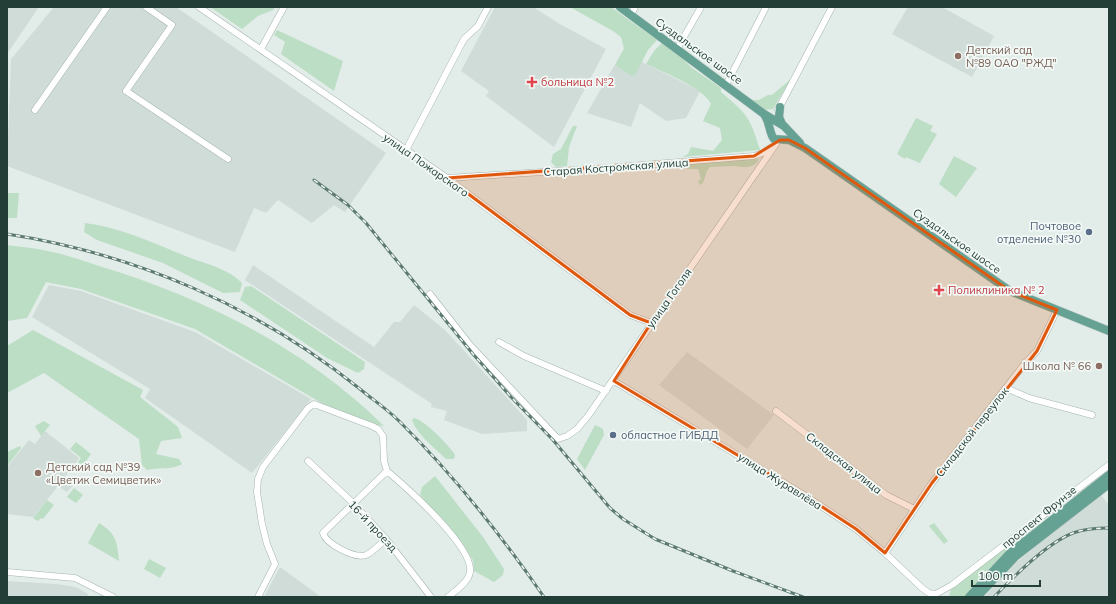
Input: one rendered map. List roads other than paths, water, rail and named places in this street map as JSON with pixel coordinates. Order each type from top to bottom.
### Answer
[{"type":"main road","name":"Суздальское шоссе","points":[[620,7],[765,114],[781,124],[805,148]]},
{"type":"main road","points":[[780,107],[779,117],[786,134],[780,140],[774,139],[771,132],[776,124],[781,124]]},
{"type":"main road","name":"Суздальское шоссе","points":[[765,114],[771,132]]},
{"type":"main road","name":"Суздальское шоссе","points":[[780,140],[793,142],[805,148],[1010,291],[1109,331]]},
{"type":"main road","name":"проспект Фрунзе","points":[[969,597],[1009,554],[1109,475]]},
{"type":"main road","name":"проспект Фрунзе","points":[[977,597],[1051,520],[1109,484]]},
{"type":"street","points":[[35,110],[107,7]]},
{"type":"street","points":[[146,7],[172,25],[126,91],[228,159]]},
{"type":"street","name":"улица Пожарского","points":[[199,7],[447,178],[630,315],[652,323]]},
{"type":"street","points":[[261,49],[284,7]]},
{"type":"street","points":[[406,150],[464,39],[478,26],[488,7]]},
{"type":"street","points":[[631,16],[635,7]]},
{"type":"street","points":[[677,49],[701,7]]},
{"type":"street","points":[[726,85],[766,7]]},
{"type":"street","points":[[765,114],[774,114],[780,107],[832,7]]},
{"type":"street","name":"улица Гоголя","points":[[768,157],[771,132]]},
{"type":"street","name":"улица Гоголя","points":[[430,294],[470,345],[558,439],[566,436],[577,429],[614,381],[652,323],[780,140]]},
{"type":"street","name":"Старая Костромская улица","points":[[447,178],[605,168],[754,156],[769,149],[780,140]]},
{"type":"street","name":"Складской переулок","points":[[885,553],[932,483],[1026,362],[1037,351],[1057,310]]},
{"type":"street","points":[[499,342],[524,356],[606,391]]},
{"type":"street","name":"улица Журавлёва","points":[[614,381],[804,495],[856,529],[885,553],[922,588],[934,595]]},
{"type":"street","points":[[1006,388],[1029,398],[1092,415]]},
{"type":"street","points":[[258,597],[275,564],[266,544],[260,517],[257,492],[259,474],[308,408],[314,404],[378,429],[383,436],[384,461],[388,471],[444,524],[469,561],[471,568],[470,575],[448,597]]},
{"type":"street","name":"Складская улица","points":[[776,411],[886,495],[914,509]]},
{"type":"street","name":"16-й проезд","points":[[308,461],[353,503],[386,539],[431,597]]},
{"type":"street","points":[[934,595],[946,589],[1051,520],[1109,465]]},
{"type":"street","points":[[386,539],[367,554],[352,555],[327,540],[324,536],[324,531],[388,471]]},
{"type":"street","points":[[7,572],[75,578],[113,597]]},
{"type":"railway","points":[[314,180],[348,205],[366,223],[473,354],[511,397],[553,440],[610,508],[623,519],[655,539],[733,571],[803,597]]},
{"type":"railway","points":[[7,234],[55,243],[102,255],[148,270],[194,288],[237,309],[280,333],[321,360],[390,412],[419,441],[476,506],[544,597]]},
{"type":"railway","points":[[994,597],[1031,561],[1052,544],[1073,533],[1109,528]]},
{"type":"place","name":"Детский сад №89 ОАО \"РЖД\"","points":[[958,56]]},
{"type":"place","name":"больница №2","points":[[532,82]]},
{"type":"place","name":"Почтовое отделение №30","points":[[1089,232]]},
{"type":"place","name":"Поликлиника № 2","points":[[939,290]]},
{"type":"place","name":"Школа № 66","points":[[1099,366]]},
{"type":"place","name":"областное ГИБДД","points":[[613,435]]},
{"type":"place","name":"Детский сад №39 «Цветик Семицветик»","points":[[38,473]]}]
